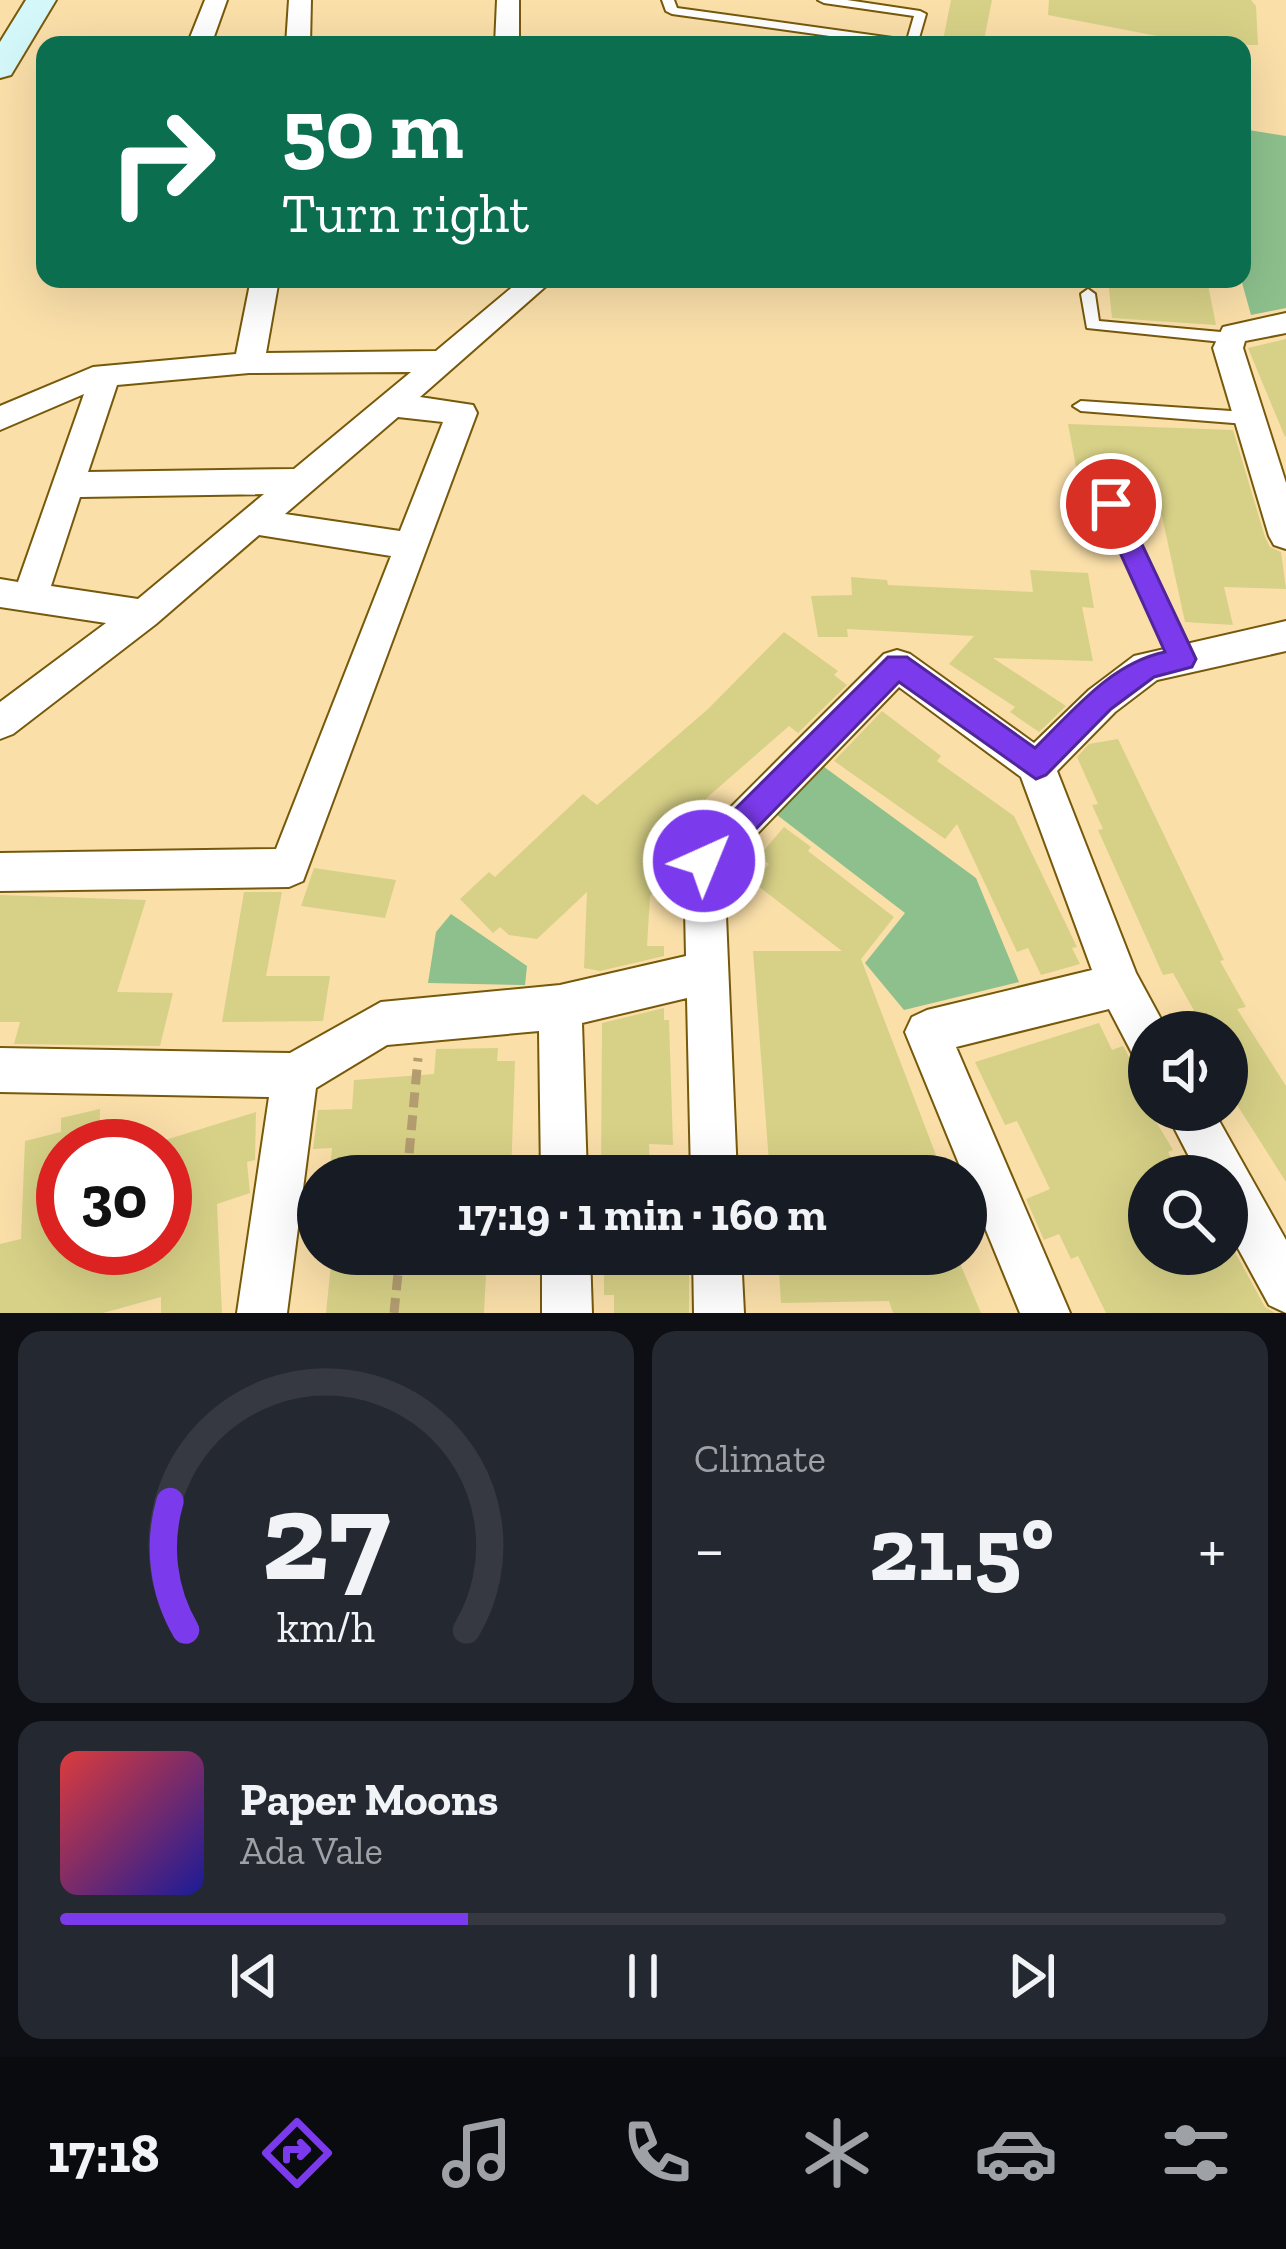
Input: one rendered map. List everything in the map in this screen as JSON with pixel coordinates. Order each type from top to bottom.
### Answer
[{"type":"street","points":[[0,68],[40,0]]},
{"type":"street","points":[[202,36],[216,0]]},
{"type":"street","points":[[299,36],[301,0]]},
{"type":"street","points":[[507,36],[508,0]]},
{"type":"street","points":[[249,363],[263,288]]},
{"type":"street","points":[[0,723],[144,614],[529,288]]},
{"type":"street","points":[[1286,323],[1242,330],[1228,348],[1286,536]]},
{"type":"street","points":[[0,419],[93,377],[249,363],[442,361]]},
{"type":"street","points":[[105,376],[65,485],[15,595],[144,614]]},
{"type":"street","points":[[0,872],[289,868],[463,412],[392,405]]},
{"type":"street","points":[[65,485],[302,481]]},
{"type":"street","points":[[255,522],[413,546]]},
{"type":"street","points":[[1036,766],[1102,701],[1147,667],[1286,636]]},
{"type":"street","points":[[713,1155],[704,861],[897,665],[1036,766],[1119,985],[1133,1011]]},
{"type":"street","points":[[0,1070],[295,1075],[381,1024],[560,1007],[707,972]]},
{"type":"street","points":[[1045,1313],[927,1033],[1119,985]]},
{"type":"street","points":[[560,1007],[564,1155]]},
{"type":"street","points":[[262,1313],[295,1075]]},
{"type":"street","points":[[1248,1218],[1286,1288]]},
{"type":"street","points":[[566,1275],[567,1313]]},
{"type":"street","points":[[717,1275],[718,1313]]},
{"type":"lane","points":[[668,0],[672,11],[854,36]]},
{"type":"lane","points":[[824,0],[920,14],[914,36]]},
{"type":"lane","points":[[1088,294],[1092,326],[1232,338]]},
{"type":"lane","points":[[1081,406],[1246,418]]},
{"type":"lane","points":[[1111,504],[1182,659]]},
{"type":"path","points":[[409,1155],[422,1020]]},
{"type":"path","points":[[394,1313],[398,1275]]},
{"type":"green space","points":[[1251,130],[1286,136],[1286,308],[1251,315],[1244,288],[1251,288]]},
{"type":"green space","points":[[816,761],[976,878],[1019,982],[904,1010],[865,963],[905,913],[768,808]]},
{"type":"green space","points":[[451,914],[527,966],[525,985],[428,983],[436,932]]},
{"type":"building","points":[[951,0],[992,0],[985,36],[944,36]]},
{"type":"building","points":[[1049,0],[1251,0],[1256,6],[1258,45],[1251,45],[1251,36],[1157,36],[1048,15]]},
{"type":"building","points":[[1109,288],[1209,288],[1216,325],[1112,318]]},
{"type":"building","points":[[1286,339],[1286,436],[1285,437],[1248,348]]},
{"type":"building","points":[[1068,424],[1233,430],[1265,537],[1270,547],[1281,552],[1286,589],[1224,587],[1233,625],[1185,622],[1153,475],[1077,472]]},
{"type":"building","points":[[1030,570],[1088,573],[1094,608],[1082,607],[1093,661],[993,658],[1066,706],[1039,732],[1010,712],[1015,707],[949,664],[974,636],[847,629],[848,637],[818,637],[811,596],[852,595],[851,577],[887,580],[888,585],[1033,592]]},
{"type":"building","points":[[784,632],[838,671],[834,675],[847,685],[798,733],[789,726],[710,795],[646,861],[653,866],[645,875],[659,886],[650,896],[647,946],[664,946],[664,956],[600,971],[584,968],[587,892],[537,939],[509,935],[500,927],[493,933],[460,899],[489,872],[495,877],[583,794],[597,805],[708,709]]},
{"type":"building","points":[[882,711],[941,756],[937,761],[1014,816],[1077,947],[1072,948],[1080,964],[1041,975],[1028,948],[1017,952],[957,824],[945,839],[834,761]]},
{"type":"building","points":[[1118,739],[1224,960],[1220,961],[1246,1007],[1194,1011],[1173,973],[1163,975],[1098,830],[1103,829],[1092,805],[1098,804],[1077,757],[1089,744]]},
{"type":"building","points":[[784,827],[894,917],[861,959],[936,1155],[768,1155],[753,951],[842,951],[753,882],[769,864],[759,856]]},
{"type":"building","points":[[314,868],[396,880],[385,918],[301,906]]},
{"type":"building","points":[[244,892],[282,892],[266,976],[330,976],[323,1021],[222,1022]]},
{"type":"building","points":[[0,895],[146,900],[117,992],[173,993],[160,1046],[14,1044],[20,1022],[0,1022]]},
{"type":"building","points":[[664,1008],[664,1020],[669,1020],[673,1145],[649,1144],[649,1155],[601,1155],[602,1023]]},
{"type":"building","points":[[1099,1023],[1112,1050],[1123,1046],[1128,1055],[1128,1131],[1162,1131],[1173,1150],[1170,1155],[1128,1155],[1128,1275],[1248,1275],[1265,1307],[1275,1313],[1106,1313],[1078,1256],[1071,1259],[1059,1234],[1044,1240],[1026,1199],[1050,1189],[1017,1121],[1005,1125],[975,1062]]},
{"type":"building","points":[[1248,1026],[1286,1086],[1286,1182],[1248,1122]]},
{"type":"building","points":[[498,1048],[497,1061],[515,1061],[512,1155],[331,1155],[332,1148],[313,1149],[318,1110],[352,1109],[354,1080],[434,1074],[436,1049]]},
{"type":"building","points":[[100,1109],[100,1119],[61,1118]]},
{"type":"building","points":[[256,1112],[255,1160],[247,1162],[250,1193],[217,1204],[222,1313],[161,1313],[161,1297],[103,1313],[0,1313],[0,1244],[21,1239],[25,1141],[36,1138],[36,1275],[192,1275],[192,1132]]},
{"type":"building","points":[[330,1275],[486,1275],[484,1313],[326,1313]]},
{"type":"building","points":[[604,1275],[689,1275],[689,1313],[614,1313],[614,1295],[604,1295]]},
{"type":"building","points":[[779,1275],[965,1275],[981,1313],[893,1313],[889,1301],[781,1303]]},
{"type":"route","points":[[704,861],[897,665],[1036,766],[1102,701],[1147,667],[1182,659],[1111,504]]}]
